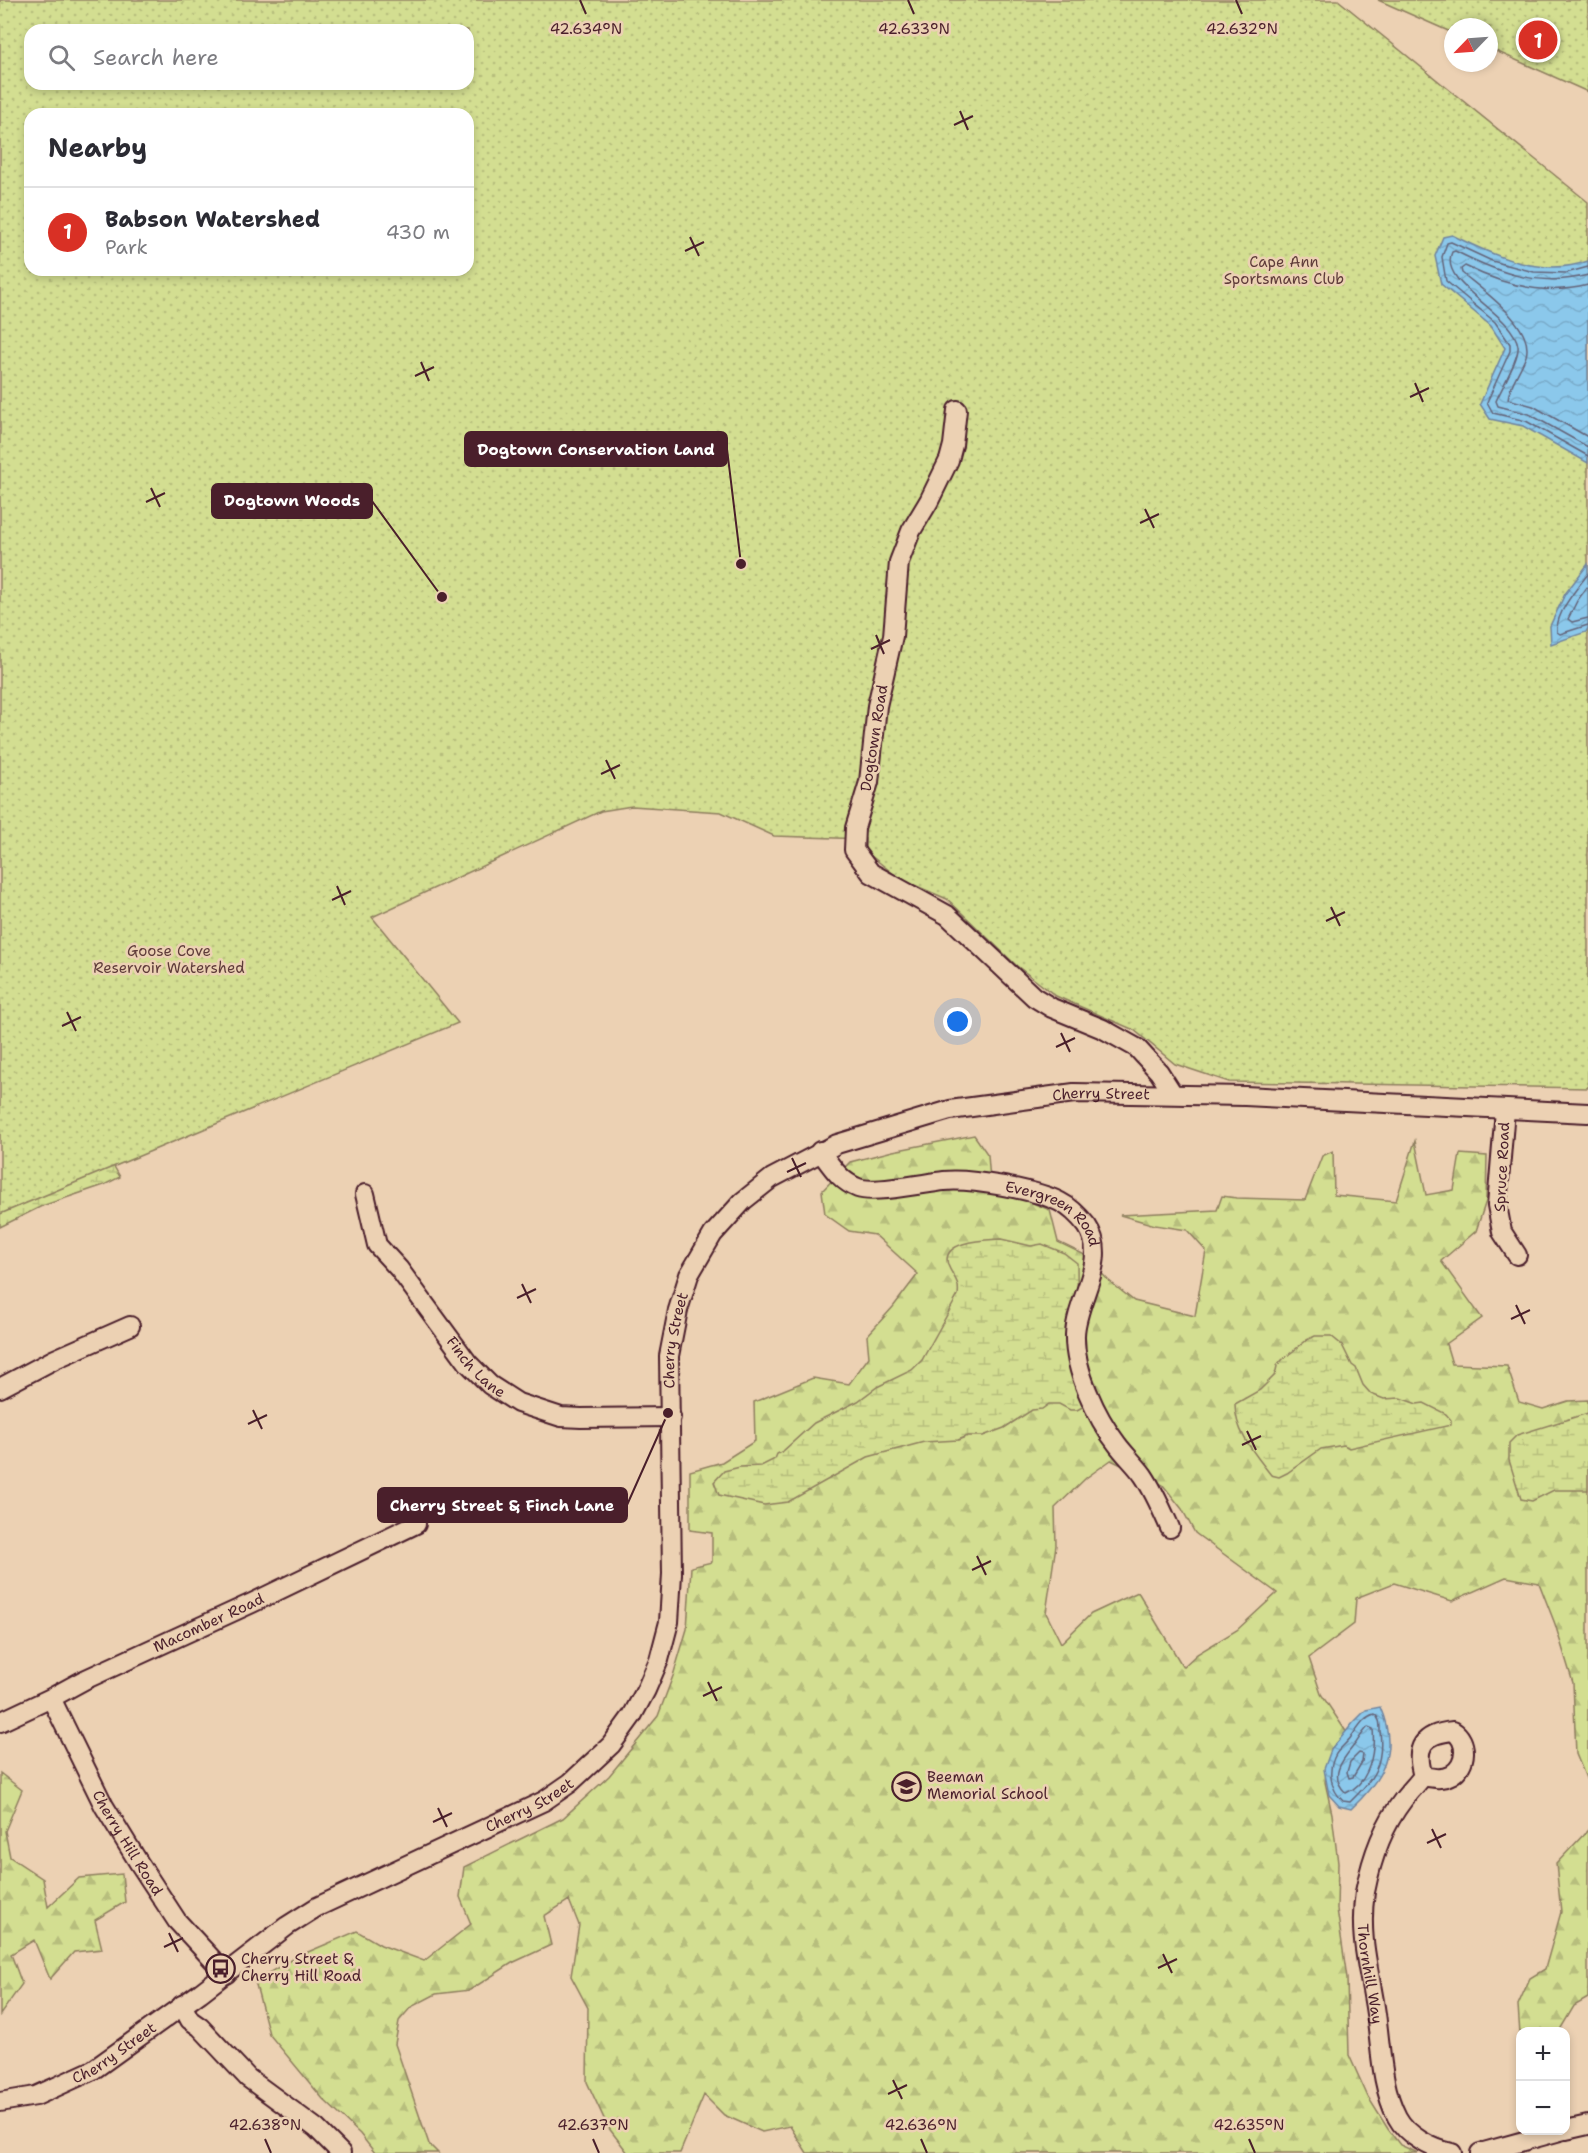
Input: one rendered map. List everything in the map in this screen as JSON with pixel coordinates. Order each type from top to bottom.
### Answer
[{"type":"street","name":"Dogtown Road","points":[[957,410],[953,445],[948,460],[929,501],[911,531],[899,562],[893,636],[877,706],[869,782],[855,828],[854,850],[871,873],[947,915],[1034,998],[1103,1029],[1137,1048],[1159,1072],[1173,1094]]},
{"type":"street","name":"Cherry Street","points":[[0,2102],[36,2096],[58,2088],[93,2070],[226,1974],[287,1926],[317,1907],[544,1801],[570,1783],[611,1745],[632,1716],[646,1690],[659,1660],[669,1622],[672,1574],[669,1356],[678,1310],[689,1275],[713,1234],[743,1202],[772,1178],[820,1151],[846,1141],[950,1110],[1074,1093],[1293,1098],[1588,1113]]},
{"type":"street","name":"Spruce Road","points":[[1505,1110],[1497,1205],[1502,1232],[1517,1256]]},
{"type":"street","name":"Evergreen Road","points":[[820,1151],[837,1175],[861,1190],[948,1180],[991,1185],[1031,1192],[1059,1202],[1074,1212],[1088,1227],[1096,1249],[1094,1265],[1075,1335],[1079,1364],[1097,1416],[1116,1444],[1143,1476],[1170,1528]]},
{"type":"street","name":"Finch Lane","points":[[365,1194],[377,1245],[399,1269],[468,1363],[490,1384],[518,1403],[561,1417],[670,1417]]},
{"type":"street","points":[[0,1388],[55,1359],[130,1326]]},
{"type":"street","name":"Macomber Road","points":[[0,1722],[84,1680],[416,1524]]},
{"type":"street","name":"Cherry Hill Road","points":[[51,1698],[104,1806],[139,1863],[177,1922],[226,1974]]},
{"type":"street","name":"Thornhill Way","points":[[1424,1776],[1402,1801],[1373,1859],[1365,1893],[1362,1936],[1387,2089],[1397,2118],[1409,2133],[1428,2144],[1452,2153]]},
{"type":"street","points":[[182,2005],[190,2020],[200,2027],[248,2078],[316,2128],[341,2153]]},
{"type":"street","points":[[1570,2129],[1588,2125]]},
{"type":"street","points":[[1480,2153],[1547,2135]]},
{"type":"green space","points":[[0,0],[1338,0],[1588,202],[1588,1088],[1229,1082],[1175,1064],[1134,1030],[1056,996],[1017,966],[947,899],[900,879],[865,851],[865,839],[774,836],[721,812],[632,806],[601,811],[372,917],[458,1023],[0,1214]]},
{"type":"green space","points":[[1378,0],[1588,0],[1588,92],[1498,52],[1498,18],[1444,18],[1444,29]]},
{"type":"green space","points":[[974,1135],[988,1155],[991,1193],[1008,1193],[1050,1210],[1058,1242],[1083,1254],[1108,1280],[1134,1301],[1195,1316],[1206,1251],[1187,1230],[1155,1225],[1120,1215],[1217,1210],[1222,1196],[1305,1200],[1322,1156],[1333,1151],[1334,1195],[1396,1201],[1415,1141],[1426,1195],[1454,1190],[1460,1154],[1487,1156],[1486,1201],[1476,1231],[1441,1261],[1482,1318],[1446,1344],[1452,1364],[1507,1366],[1519,1402],[1543,1409],[1568,1401],[1588,1400],[1588,1783],[1576,1754],[1573,1683],[1555,1624],[1539,1583],[1506,1577],[1452,1601],[1394,1583],[1356,1598],[1354,1624],[1309,1658],[1321,1694],[1347,1733],[1331,1750],[1325,1782],[1332,1814],[1338,1863],[1337,1909],[1347,1978],[1349,2055],[1368,2097],[1388,2129],[1400,2145],[1418,2153],[807,2153],[790,2126],[762,2132],[724,2115],[704,2095],[680,2153],[628,2153],[608,2127],[587,2082],[588,2008],[571,1976],[579,1925],[569,1900],[544,1916],[551,1945],[512,1963],[470,1990],[436,1994],[411,2007],[399,2021],[395,2044],[429,2144],[438,2153],[375,2153],[360,2134],[323,2099],[269,2034],[255,1981],[294,1958],[357,1931],[381,1945],[424,1961],[471,1924],[460,1897],[464,1867],[563,1818],[609,1776],[658,1716],[687,1629],[691,1567],[712,1562],[712,1533],[690,1530],[690,1471],[722,1462],[755,1441],[754,1402],[813,1378],[849,1384],[869,1357],[867,1336],[918,1274],[875,1235],[849,1231],[825,1214],[822,1191],[850,1162]],"holes":[[[1111,1460],[1163,1485],[1182,1509],[1195,1533],[1277,1593],[1237,1630],[1197,1654],[1183,1667],[1138,1592],[1091,1614],[1061,1643],[1046,1613],[1056,1545],[1055,1508],[1086,1478]]]},
{"type":"green space","points":[[112,1163],[120,1177],[104,1185],[42,1206],[0,1227],[0,1192]]},
{"type":"green space","points":[[1001,1239],[1031,1246],[1042,1244],[1064,1253],[1077,1263],[1078,1334],[1088,1404],[1077,1410],[1070,1410],[1059,1404],[1049,1404],[1042,1409],[1032,1410],[1004,1428],[983,1436],[924,1442],[868,1457],[788,1502],[764,1505],[719,1495],[714,1482],[724,1471],[740,1467],[761,1466],[775,1459],[777,1454],[814,1423],[912,1370],[922,1360],[958,1295],[957,1282],[948,1265],[947,1257],[951,1251],[966,1243]]},
{"type":"green space","points":[[1315,1336],[1331,1336],[1342,1345],[1363,1385],[1371,1394],[1384,1399],[1400,1398],[1417,1404],[1424,1403],[1446,1414],[1451,1420],[1451,1425],[1349,1448],[1344,1445],[1321,1449],[1287,1473],[1279,1477],[1271,1475],[1242,1433],[1235,1404],[1260,1390],[1275,1375],[1277,1366],[1282,1360]]},
{"type":"green space","points":[[1588,1413],[1588,1490],[1554,1490],[1532,1501],[1521,1499],[1509,1460],[1509,1443],[1517,1435]]},
{"type":"green space","points":[[0,1773],[22,1790],[5,1831],[10,1857],[43,1879],[48,1907],[79,1878],[122,1874],[125,1902],[95,1920],[102,1949],[74,1952],[50,1979],[34,1940],[11,1954],[22,1984],[0,2015]]},
{"type":"green space","points":[[1588,1830],[1588,1998],[1574,2006],[1562,2027],[1519,2027],[1518,2005],[1530,1978],[1545,1969],[1561,1912],[1556,1864]]},
{"type":"water","points":[[1452,235],[1501,257],[1535,266],[1570,266],[1588,261],[1588,463],[1523,426],[1490,419],[1480,404],[1505,348],[1491,326],[1441,284],[1435,256],[1443,237]]},
{"type":"water","points":[[1588,564],[1588,628],[1586,632],[1551,644],[1550,626],[1565,594]]},
{"type":"water","points":[[1380,1707],[1388,1737],[1385,1763],[1372,1787],[1351,1809],[1339,1806],[1329,1795],[1324,1769],[1331,1750],[1366,1710]]},
{"type":"place","name":"Babson Watershed","points":[[1538,40]]},
{"type":"place","name":"Dogtown Conservation Land","points":[[741,564]]},
{"type":"place","name":"Dogtown Woods","points":[[442,597]]},
{"type":"place","name":"Cherry Street & Finch Lane","points":[[668,1413]]},
{"type":"place","name":"Beeman Memorial School","points":[[906,1786]]},
{"type":"place","name":"Cherry Street & Cherry Hill Road","points":[[220,1968]]},
{"type":"park label","name":"Cape Ann Sportsmans Club","points":[[1284,270]]},
{"type":"park label","name":"Goose Cove Reservoir Watershed","points":[[169,960]]}]
